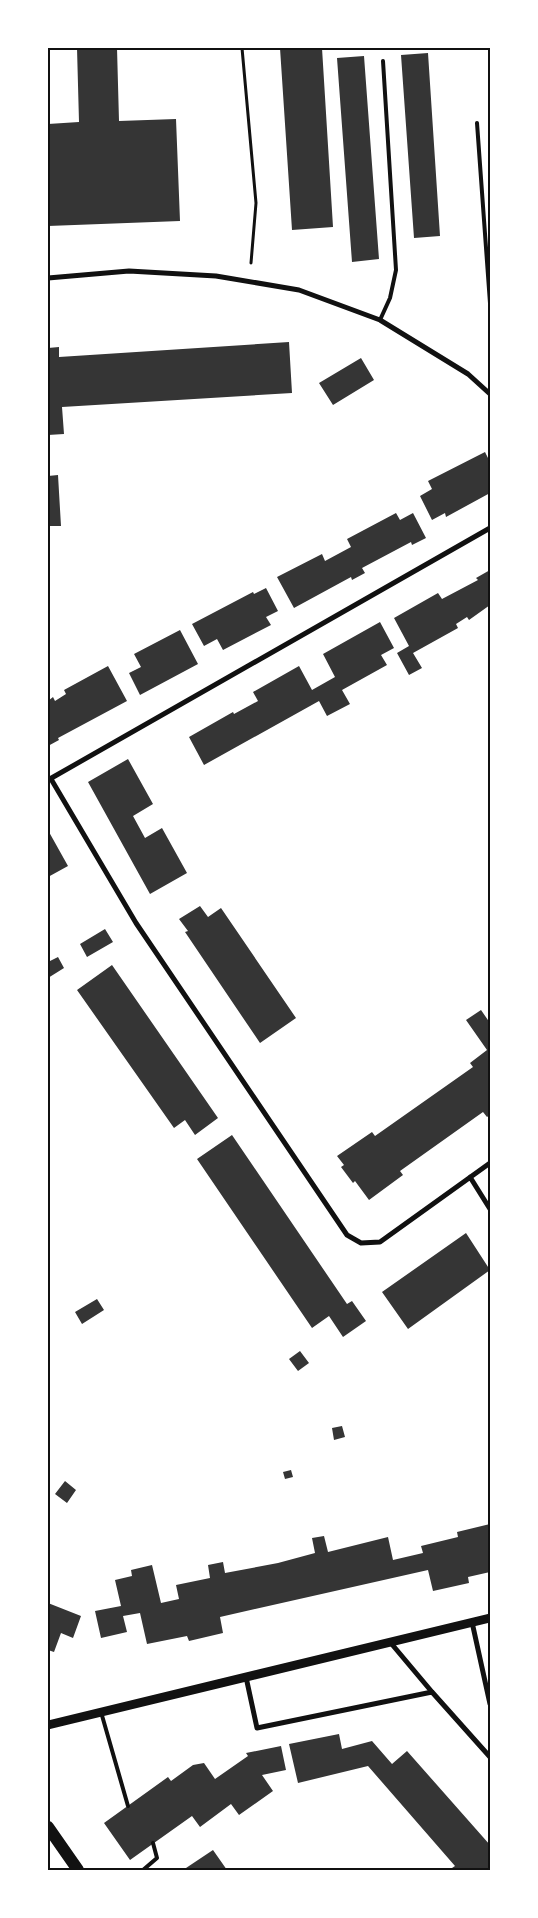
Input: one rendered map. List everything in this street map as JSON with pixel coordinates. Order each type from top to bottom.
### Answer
[{"type":"main road","points":[[48,1828],[78,1870]]},
{"type":"street","points":[[48,278],[129,271],[216,276],[299,290],[380,320],[468,374],[490,394]]},
{"type":"street","points":[[490,528],[49,779],[136,924],[347,1235],[361,1243],[380,1242],[490,1163]]},
{"type":"street","points":[[470,1177],[490,1209]]},
{"type":"street","points":[[48,1725],[490,1618]]},
{"type":"street","points":[[472,1622],[490,1704]]},
{"type":"street","points":[[390,1642],[490,1757]]},
{"type":"street","points":[[246,1677],[257,1728],[432,1692]]},
{"type":"lane","points":[[380,320],[390,298],[396,270],[382,61]]},
{"type":"lane","points":[[476,123],[490,303]]},
{"type":"lane","points":[[101,1712],[128,1806]]},
{"type":"lane","points":[[143,1870],[157,1858],[153,1843]]},
{"type":"path","points":[[242,48],[256,203],[248,281]]},
{"type":"building","points":[[77,48],[117,48],[119,121],[176,119],[180,221],[48,226],[48,124],[79,122]]},
{"type":"building","points":[[280,48],[322,48],[333,227],[292,230]]},
{"type":"building","points":[[428,53],[440,236],[414,238],[401,55]]},
{"type":"building","points":[[364,56],[379,259],[352,262],[337,58]]},
{"type":"building","points":[[289,342],[292,393],[62,407],[64,434],[48,435],[48,348],[59,347],[59,357]]},
{"type":"building","points":[[361,358],[374,380],[333,405],[319,383]]},
{"type":"building","points":[[485,452],[488,458],[490,457],[490,493],[446,517],[445,513],[432,520],[420,496],[432,489],[428,481]]},
{"type":"building","points":[[58,475],[61,526],[48,526],[48,476]]},
{"type":"building","points":[[396,513],[400,520],[413,513],[426,538],[412,545],[411,542],[362,568],[365,573],[352,580],[351,577],[294,608],[277,577],[322,554],[325,561],[351,547],[347,539]]},
{"type":"building","points":[[490,570],[490,605],[469,620],[467,617],[456,624],[458,628],[413,653],[422,668],[409,675],[397,653],[409,646],[394,618],[438,593],[442,599],[478,580],[476,578]]},
{"type":"building","points":[[266,588],[278,611],[266,617],[271,625],[223,650],[217,639],[204,646],[192,624],[253,592],[254,594]]},
{"type":"building","points":[[380,622],[394,648],[381,655],[387,665],[342,690],[350,704],[327,716],[319,701],[204,765],[189,737],[233,712],[234,714],[258,701],[253,692],[299,666],[312,690],[335,677],[323,654]]},
{"type":"building","points":[[180,630],[198,664],[140,695],[129,673],[141,667],[134,654]]},
{"type":"building","points":[[108,666],[127,701],[58,738],[59,740],[48,746],[48,701],[53,697],[55,701],[66,694],[64,690]]},
{"type":"building","points":[[128,759],[153,804],[133,816],[145,838],[162,828],[187,873],[150,894],[88,782]]},
{"type":"building","points":[[48,833],[68,866],[48,877]]},
{"type":"building","points":[[200,906],[208,917],[221,908],[296,1018],[260,1043],[185,932],[188,931],[179,919]]},
{"type":"building","points":[[105,929],[113,942],[87,957],[80,944]]},
{"type":"building","points":[[58,957],[64,968],[48,978],[48,962]]},
{"type":"building","points":[[112,965],[218,1118],[195,1135],[185,1120],[174,1128],[77,990]]},
{"type":"building","points":[[481,1010],[490,1023],[490,1115],[487,1117],[483,1112],[400,1171],[403,1175],[369,1200],[355,1181],[353,1183],[341,1167],[344,1165],[337,1156],[372,1132],[375,1136],[473,1067],[470,1063],[487,1050],[466,1020]]},
{"type":"building","points":[[232,1135],[347,1304],[352,1301],[366,1321],[343,1337],[329,1316],[312,1328],[197,1159]]},
{"type":"building","points":[[466,1233],[490,1270],[408,1329],[382,1292]]},
{"type":"building","points":[[97,1299],[104,1310],[82,1324],[75,1312]]},
{"type":"building","points":[[300,1351],[309,1363],[298,1371],[289,1359]]},
{"type":"building","points":[[342,1426],[345,1437],[334,1440],[332,1428]]},
{"type":"building","points":[[291,1470],[293,1477],[285,1479],[283,1472]]},
{"type":"building","points":[[65,1481],[76,1490],[67,1503],[55,1494]]},
{"type":"building","points":[[490,1524],[490,1572],[468,1577],[469,1583],[433,1591],[428,1570],[220,1617],[223,1633],[189,1641],[187,1636],[147,1644],[140,1613],[123,1616],[127,1632],[101,1638],[95,1611],[121,1606],[115,1580],[132,1576],[131,1570],[152,1565],[161,1603],[179,1599],[176,1585],[210,1578],[208,1565],[223,1562],[225,1573],[278,1563],[315,1553],[312,1538],[324,1536],[328,1552],[388,1537],[393,1560],[423,1553],[421,1546],[458,1537],[457,1532]]},
{"type":"building","points":[[48,1603],[81,1616],[73,1638],[61,1633],[54,1652],[48,1650]]},
{"type":"building","points":[[339,1734],[342,1749],[372,1741],[392,1764],[407,1751],[490,1845],[490,1870],[449,1870],[455,1866],[368,1766],[298,1783],[289,1744]]},
{"type":"building","points":[[281,1746],[286,1770],[262,1775],[273,1791],[239,1815],[231,1804],[200,1827],[192,1816],[130,1860],[104,1823],[168,1777],[171,1781],[193,1765],[204,1763],[215,1779],[248,1756],[246,1753]]},
{"type":"building","points":[[213,1850],[227,1870],[183,1870]]}]
